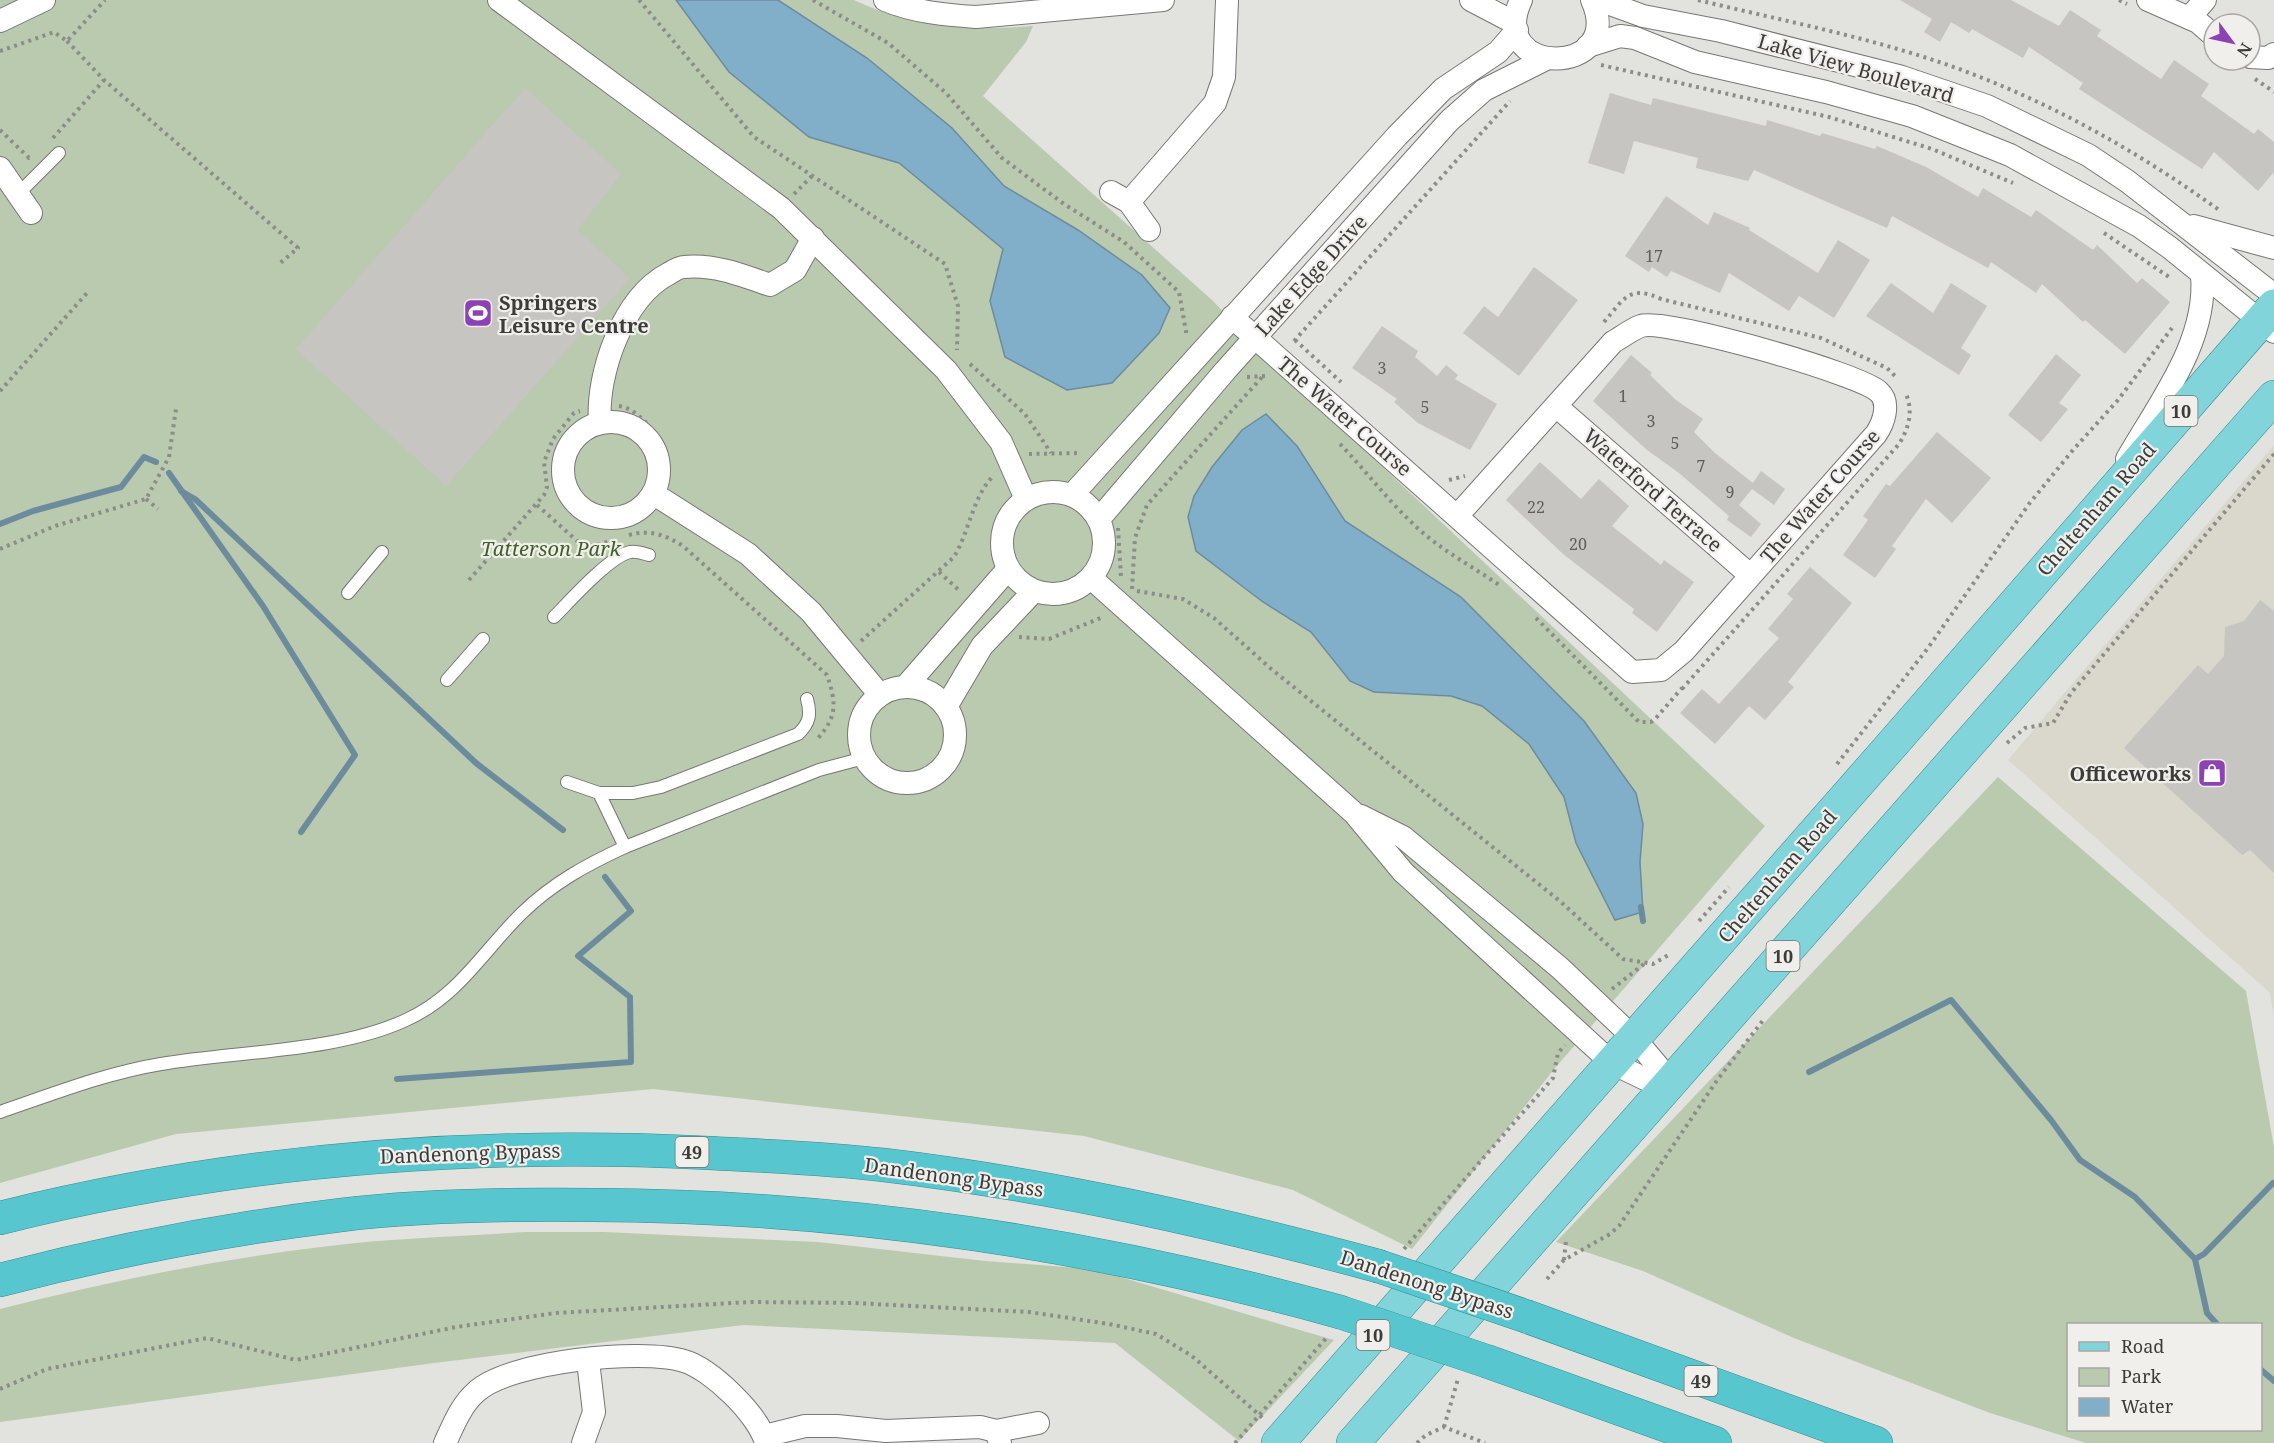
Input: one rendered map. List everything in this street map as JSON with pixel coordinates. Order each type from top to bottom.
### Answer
[{"type":"highway","name":"Dandenong Bypass","points":[[0,1218],[148,1185],[345,1158],[435,1152],[654,1150],[882,1165],[980,1179],[1203,1220],[1388,1261],[1528,1317],[1876,1443]]},
{"type":"highway","points":[[0,1280],[153,1245],[345,1215],[454,1207],[662,1205],[769,1210],[880,1220],[983,1233],[1141,1262],[1715,1443]]},
{"type":"main road","name":"Cheltenham Road","points":[[1278,1443],[2270,313]]},
{"type":"main road","name":"10","points":[[1353,1443],[2274,398]]},
{"type":"street","points":[[0,21],[44,0]]},
{"type":"street","points":[[499,0],[781,207],[946,370],[1001,442],[1026,499]]},
{"type":"street","points":[[885,0],[936,14],[976,17],[1163,0]]},
{"type":"street","points":[[1149,230],[1120,197],[1215,103],[1224,77],[1227,0]]},
{"type":"street","points":[[1471,0],[1516,26],[1527,49],[1546,59]]},
{"type":"street","points":[[1516,26],[1521,0]]},
{"type":"street","points":[[1590,54],[1597,22],[1592,0]]},
{"type":"street","name":"Lake View Boulevard","points":[[1599,0],[1643,16],[1721,31],[1902,77],[1987,106],[2088,155],[2181,222],[2270,313]]},
{"type":"street","points":[[2148,0],[2189,18],[2202,27]]},
{"type":"street","points":[[2189,18],[2205,0]]},
{"type":"street","name":"Lake Edge Drive","points":[[1072,495],[1426,106],[1462,74],[1498,52],[1516,26]]},
{"type":"street","name":"Lake View Boulevard","points":[[1546,59],[1590,54],[1620,36],[1635,38],[1695,62],[1826,92],[1912,116],[2010,154],[2100,204],[2165,244],[2202,275],[2270,313]]},
{"type":"street","name":"Lake Edge Drive","points":[[1099,519],[1225,371],[1449,121],[1484,90],[1501,79],[1546,59]]},
{"type":"street","points":[[0,168],[31,213]]},
{"type":"street","points":[[2165,244],[2181,222],[2274,248]]},
{"type":"street","points":[[591,416],[634,427],[655,449],[659,478],[654,494],[647,503],[630,515],[602,517],[579,507],[565,484],[563,469],[566,453],[574,438],[589,427],[591,416],[598,408],[609,359],[631,306],[653,282],[682,266],[720,268],[770,285],[795,270],[813,238]]},
{"type":"street","points":[[2103,501],[2196,334],[2203,311],[2202,275]]},
{"type":"street","name":"The Water Course","points":[[1233,317],[1256,338],[1272,366],[1458,515],[1632,672],[1660,670],[1684,651],[1876,434],[1883,424],[1885,411],[1879,392],[1850,376],[1680,327],[1642,325],[1613,342],[1458,515]]},
{"type":"street","name":"Waterford Terrace","points":[[1556,406],[1750,575]]},
{"type":"street","points":[[1057,491],[1072,495],[1088,504],[1099,519],[1104,534],[1104,549],[1100,565],[1091,578],[1079,588],[1049,595],[1034,591],[1024,586],[1008,569],[1003,557],[1003,531],[1015,507],[1026,499],[1041,493],[1057,491]]},
{"type":"street","points":[[654,494],[748,554],[811,612],[848,653],[880,695]]},
{"type":"street","points":[[906,686],[927,691],[946,706],[954,721],[956,737],[952,753],[945,766],[933,777],[918,783],[902,784],[886,780],[873,771],[864,758],[859,745],[860,724],[869,705],[880,695],[906,686],[1008,569]]},
{"type":"street","points":[[1091,578],[1126,597],[1354,813],[1403,872],[1612,1063],[1669,1086]]},
{"type":"street","points":[[946,706],[982,645],[1034,591]]},
{"type":"street","points":[[1354,813],[1403,837],[1560,968],[1635,1039],[1669,1086]]},
{"type":"street","points":[[445,1443],[458,1417],[476,1392],[504,1374],[541,1365],[653,1355],[685,1361],[709,1374],[754,1417],[765,1439],[805,1426],[837,1426],[886,1431],[980,1427],[998,1437],[1038,1423]]},
{"type":"street","points":[[583,1443],[594,1412],[588,1361]]},
{"type":"lane","points":[[19,193],[59,153]]},
{"type":"lane","points":[[348,592],[382,552]]},
{"type":"lane","points":[[554,616],[592,579],[628,552],[649,555]]},
{"type":"lane","points":[[447,680],[483,639]]},
{"type":"lane","points":[[567,782],[599,794],[633,793],[662,787],[798,734],[806,726],[810,712],[807,699]]},
{"type":"lane","points":[[0,1112],[102,1077],[161,1064],[362,1037],[408,1020],[448,995],[485,958],[521,915],[551,886],[583,866],[819,770],[864,758]]},
{"type":"lane","points":[[599,794],[625,848]]},
{"type":"path","points":[[67,41],[105,0]]},
{"type":"path","points":[[639,0],[754,137],[945,264],[958,306],[955,349],[997,391],[1025,414],[1051,453]]},
{"type":"path","points":[[813,0],[888,44],[946,93],[1002,158],[1064,204],[1124,242],[1179,292],[1187,339],[1202,350]]},
{"type":"path","points":[[0,51],[54,32],[67,41],[104,80],[298,248],[279,264]]},
{"type":"path","points":[[1590,54],[1828,117],[1932,149],[2017,185]]},
{"type":"path","points":[[1126,597],[1135,538],[1147,505],[1512,99],[1501,79]]},
{"type":"path","points":[[46,145],[104,80]]},
{"type":"path","points":[[0,130],[29,158],[39,153]]},
{"type":"path","points":[[2095,227],[2174,281]]},
{"type":"path","points":[[1599,327],[1629,295],[1645,291],[1660,299],[1821,338],[1887,368],[1900,381]]},
{"type":"path","points":[[0,391],[87,293]]},
{"type":"path","points":[[1834,767],[1923,655],[2029,504],[2118,400],[2161,345],[2174,323]]},
{"type":"path","points":[[1295,340],[1346,387]]},
{"type":"path","points":[[1225,371],[1248,377],[1272,366]]},
{"type":"path","points":[[1272,366],[1273,382]]},
{"type":"path","points":[[1535,617],[1639,722],[1651,722],[1899,444],[1906,432],[1910,415],[1904,390]]},
{"type":"path","points":[[617,406],[626,407],[657,434],[664,449]]},
{"type":"path","points":[[0,549],[55,526],[146,499],[169,457],[176,409]]},
{"type":"path","points":[[469,580],[537,505],[547,487],[544,462],[553,439],[574,413],[591,416]]},
{"type":"path","points":[[1331,436],[1420,531],[1442,549],[1507,591]]},
{"type":"path","points":[[848,653],[939,572],[962,544],[978,497],[993,476],[1010,462],[1026,454],[1072,455],[1092,451]]},
{"type":"path","points":[[2003,746],[2025,728],[2053,723],[2071,693],[2274,454]]},
{"type":"path","points":[[1440,472],[1449,480],[1465,476],[1473,468]]},
{"type":"path","points":[[146,499],[158,509]]},
{"type":"path","points":[[537,505],[577,542],[593,546],[634,533],[668,536],[683,546],[827,675],[835,700],[830,725],[811,745],[819,770]]},
{"type":"path","points":[[939,572],[978,606]]},
{"type":"path","points":[[1001,625],[1020,637],[1049,639],[1097,621],[1126,597],[1142,590],[1183,598],[1214,618],[1270,668],[1561,903],[1623,959],[1645,964]]},
{"type":"path","points":[[1665,667],[1682,688]]},
{"type":"path","points":[[1697,924],[1735,881]]},
{"type":"path","points":[[1596,1003],[1645,964],[1666,958],[1672,952]]},
{"type":"path","points":[[1546,1279],[1564,1260],[1610,1234],[1619,1226],[1724,1071],[1772,1011]]},
{"type":"path","points":[[1388,1261],[1553,1078],[1558,1053],[1576,1030]]},
{"type":"path","points":[[1235,1443],[1334,1324]]},
{"type":"path","points":[[1444,1427],[1456,1382],[1475,1369]]},
{"type":"path","points":[[1417,1443],[1426,1435],[1444,1427],[1485,1443]]},
{"type":"shaded area","points":[[2274,445],[2274,1017],[2270,993],[2008,760]]},
{"type":"green space","name":"Tatterson Park","points":[[0,0],[854,0],[898,17],[942,26],[986,28],[1033,26],[1026,42],[983,96],[1212,300],[1275,366],[1765,826],[1555,1068],[1412,1249],[1293,1190],[1084,1136],[653,1089],[176,1134],[0,1183]]},
{"type":"green space","points":[[1998,777],[2246,991],[2274,1147],[2274,1443],[2086,1443],[1990,1413],[1794,1338],[1643,1271],[1556,1242]]},
{"type":"green space","points":[[525,1232],[604,1232],[818,1242],[985,1261],[1093,1269],[1334,1340],[1239,1441],[1115,1343],[743,1325],[434,1363],[0,1422],[0,1309],[160,1273],[240,1258],[346,1244]]},
{"type":"water","points":[[676,0],[778,0],[867,58],[952,128],[1004,186],[1078,230],[1142,275],[1170,308],[1159,333],[1112,383],[1067,390],[1005,357],[990,301],[1003,249],[899,163],[809,137],[729,72]]},
{"type":"water","points":[[1266,414],[1297,446],[1345,521],[1461,597],[1584,721],[1636,793],[1643,824],[1640,862],[1643,912],[1615,920],[1576,843],[1564,797],[1529,744],[1482,706],[1451,696],[1374,692],[1350,681],[1311,632],[1263,602],[1196,551],[1188,517],[1194,496],[1212,467],[1242,430]]},
{"type":"building","points":[[1900,0],[2011,0],[2059,26],[2070,10],[2101,30],[2097,36],[2161,79],[2174,60],[2209,84],[2201,96],[2254,134],[2258,129],[2274,142],[2274,172],[2258,191],[2214,152],[2202,169],[2079,89],[2083,83],[2029,47],[2023,58],[1972,29],[1969,33],[1951,22],[1940,42],[1924,32],[1932,19]]},
{"type":"building","points":[[525,88],[621,174],[577,230],[630,278],[446,486],[296,349]]},
{"type":"building","points":[[1610,93],[1651,105],[1653,98],[1766,126],[1767,120],[1875,149],[1877,146],[1926,167],[1978,197],[1983,188],[2031,217],[2036,210],[2093,250],[2097,245],[2137,283],[2142,278],[2170,302],[2125,354],[2085,320],[2083,322],[2042,284],[2036,293],[1991,262],[1988,268],[1892,216],[1887,228],[1754,170],[1748,181],[1696,168],[1698,158],[1634,141],[1624,174],[1588,163]]},
{"type":"building","points":[[1666,196],[1708,225],[1714,212],[1750,228],[1749,230],[1818,273],[1838,240],[1870,260],[1834,318],[1799,296],[1789,311],[1729,273],[1720,293],[1671,271],[1667,277],[1652,267],[1649,272],[1625,256]]},
{"type":"building","points":[[1534,267],[1578,300],[1519,376],[1463,333],[1484,306],[1498,317]]},
{"type":"building","points":[[1891,283],[1933,313],[1951,283],[1987,306],[1961,348],[1971,355],[1959,375],[1866,316]]},
{"type":"building","points":[[1382,326],[1418,351],[1415,357],[1437,376],[1446,365],[1458,375],[1455,379],[1497,404],[1470,450],[1418,423],[1394,402],[1397,399],[1352,368]]},
{"type":"building","points":[[2056,354],[2081,375],[2059,403],[2068,409],[2041,442],[2008,415]]},
{"type":"building","points":[[1631,355],[1652,373],[1650,375],[1676,400],[1703,419],[1694,432],[1715,453],[1753,483],[1761,471],[1785,489],[1774,505],[1752,489],[1739,505],[1761,524],[1751,537],[1727,520],[1729,516],[1679,473],[1647,450],[1593,401]]},
{"type":"building","points":[[1937,432],[1991,478],[1952,523],[1926,499],[1892,546],[1896,549],[1875,578],[1843,555],[1868,520],[1863,516],[1886,484],[1890,486]]},
{"type":"building","points":[[1540,462],[1581,499],[1599,479],[1629,506],[1612,526],[1661,565],[1664,560],[1694,582],[1657,632],[1632,613],[1634,609],[1563,554],[1506,500]]},
{"type":"building","points":[[1810,567],[1852,603],[1788,682],[1794,687],[1765,720],[1749,706],[1715,744],[1680,713],[1702,689],[1719,704],[1779,638],[1768,629],[1793,599],[1787,594]]},
{"type":"building","name":"Officeworks","points":[[2260,600],[2274,611],[2274,873],[2250,850],[2242,855],[2124,748],[2198,665],[2208,674],[2224,656],[2225,627],[2244,621]]},
{"type":"waterway","points":[[0,524],[33,511],[121,487],[144,457],[156,462]]},
{"type":"waterway","points":[[169,473],[263,606],[355,755],[301,832]]},
{"type":"waterway","points":[[181,491],[195,499],[476,763],[563,830]]},
{"type":"waterway","points":[[397,1079],[631,1062],[630,997],[578,956],[631,911],[605,877]]},
{"type":"waterway","points":[[1641,907],[1643,921]]},
{"type":"waterway","points":[[1809,1072],[1951,1000],[2051,1120],[2080,1160],[2135,1197],[2195,1259],[2207,1313],[2216,1323]]},
{"type":"waterway","points":[[2195,1259],[2204,1254],[2273,1183]]},
{"type":"waterway","points":[[2262,1371],[2274,1381]]},
{"type":"place","name":"Springers Leisure Centre","points":[[478,313]]},
{"type":"place","name":"Officeworks","points":[[2212,773]]}]
